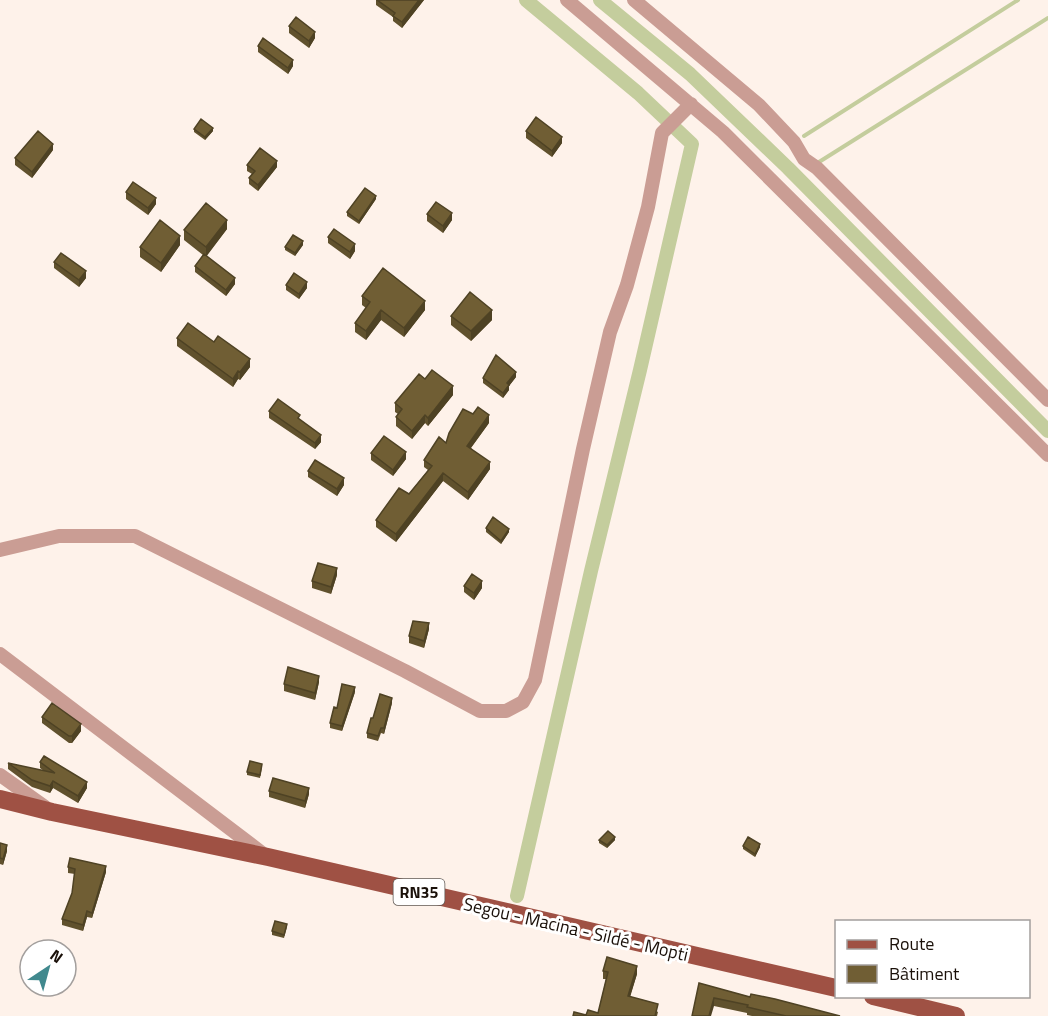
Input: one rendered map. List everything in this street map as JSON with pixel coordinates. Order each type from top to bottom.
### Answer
[{"type":"main road","name":"Segou - Macina - Sildé - Mopti","points":[[0,799],[268,857],[835,988]]},
{"type":"main road","points":[[881,998],[956,1016]]},
{"type":"street","points":[[567,0],[686,108],[740,148],[1048,455]]},
{"type":"street","points":[[634,0],[759,105],[794,142],[804,159],[817,168],[1048,400]]},
{"type":"street","points":[[0,550],[59,536],[135,536],[384,660],[480,711],[506,711],[523,702],[535,680],[583,448],[610,332],[627,285],[648,207],[662,133],[686,108]]},
{"type":"street","points":[[0,654],[268,857]]},
{"type":"street","points":[[0,775],[52,812]]},
{"type":"building","points":[[377,0],[419,0],[402,22],[393,16],[395,13]]},
{"type":"building","points":[[296,17],[315,32],[309,41],[289,26]]},
{"type":"building","points":[[263,38],[293,60],[288,68],[258,46]]},
{"type":"building","points":[[536,117],[562,137],[552,151],[526,131]]},
{"type":"building","points":[[201,119],[213,128],[205,137],[194,129]]},
{"type":"building","points":[[38,131],[53,144],[32,172],[15,158]]},
{"type":"building","points":[[260,148],[277,161],[258,185],[249,178],[255,171],[247,165]]},
{"type":"building","points":[[133,182],[156,198],[148,208],[126,192]]},
{"type":"building","points":[[365,188],[376,196],[359,221],[347,212]]},
{"type":"building","points":[[436,202],[452,213],[443,226],[427,214]]},
{"type":"building","points":[[206,203],[227,220],[206,247],[184,230]]},
{"type":"building","points":[[160,220],[180,236],[161,263],[140,247]]},
{"type":"building","points":[[334,229],[355,244],[350,252],[328,237]]},
{"type":"building","points":[[293,235],[303,241],[295,253],[285,247]]},
{"type":"building","points":[[61,253],[86,271],[79,280],[54,262]]},
{"type":"building","points":[[204,254],[235,278],[226,290],[195,266]]},
{"type":"building","points":[[383,268],[425,301],[404,328],[381,310],[366,331],[355,323],[370,302],[362,296]]},
{"type":"building","points":[[294,273],[307,282],[299,294],[286,285]]},
{"type":"building","points":[[470,292],[492,310],[471,331],[451,316]]},
{"type":"building","points":[[188,323],[214,342],[218,336],[250,359],[233,379],[177,338]]},
{"type":"building","points":[[496,355],[516,372],[507,383],[509,385],[503,393],[483,378]]},
{"type":"building","points":[[432,370],[453,386],[428,418],[425,415],[412,431],[396,417],[402,409],[395,403],[419,374],[425,379]]},
{"type":"building","points":[[278,399],[300,415],[298,418],[321,435],[315,443],[269,411]]},
{"type":"building","points":[[478,407],[489,415],[467,446],[490,462],[468,492],[443,473],[396,534],[376,520],[399,488],[409,494],[432,466],[424,460],[439,437],[446,443],[463,409],[473,414]]},
{"type":"building","points":[[384,436],[406,452],[393,470],[371,453]]},
{"type":"building","points":[[315,460],[344,478],[337,489],[308,471]]},
{"type":"building","points":[[493,517],[509,529],[501,541],[486,528]]},
{"type":"building","points":[[318,563],[337,568],[331,587],[312,581]]},
{"type":"building","points":[[472,574],[482,581],[474,593],[464,586]]},
{"type":"building","points":[[413,621],[429,623],[424,641],[409,636]]},
{"type":"building","points":[[288,667],[319,676],[315,693],[284,684]]},
{"type":"building","points":[[342,684],[355,687],[342,726],[330,723],[334,707],[337,708]]},
{"type":"building","points":[[380,694],[392,698],[384,728],[381,728],[378,736],[367,733]]},
{"type":"building","points":[[52,703],[81,724],[72,736],[42,717]]},
{"type":"building","points":[[44,756],[87,782],[78,796],[53,781],[50,786],[32,780],[8,763],[55,773],[40,762]]},
{"type":"building","points":[[250,761],[262,764],[260,775],[247,772]]},
{"type":"building","points":[[273,778],[309,788],[305,801],[269,791]]},
{"type":"building","points":[[608,831],[615,837],[607,845],[599,840]]},
{"type":"building","points":[[748,837],[760,844],[755,854],[743,846]]},
{"type":"building","points":[[0,843],[7,845],[3,859],[0,858]]},
{"type":"building","points":[[70,858],[106,866],[92,913],[87,911],[83,925],[62,919],[72,893],[75,869],[68,867]]},
{"type":"building","points":[[275,921],[287,924],[284,935],[272,931]]},
{"type":"building","points":[[607,957],[637,966],[628,996],[658,1004],[655,1016],[573,1016],[574,1012],[586,1015],[588,1010],[598,1013],[608,972],[603,971]]},
{"type":"building","points":[[699,983],[750,997],[751,994],[775,999],[840,1016],[786,1016],[714,998],[709,1016],[692,1016]]},
{"type":"waterway","points":[[517,896],[692,144],[638,93],[526,0]]},
{"type":"waterway","points":[[600,0],[690,74],[788,168],[1048,431]]},
{"type":"waterway","points":[[804,136],[1018,0]]},
{"type":"waterway","points":[[819,162],[1048,18]]}]
